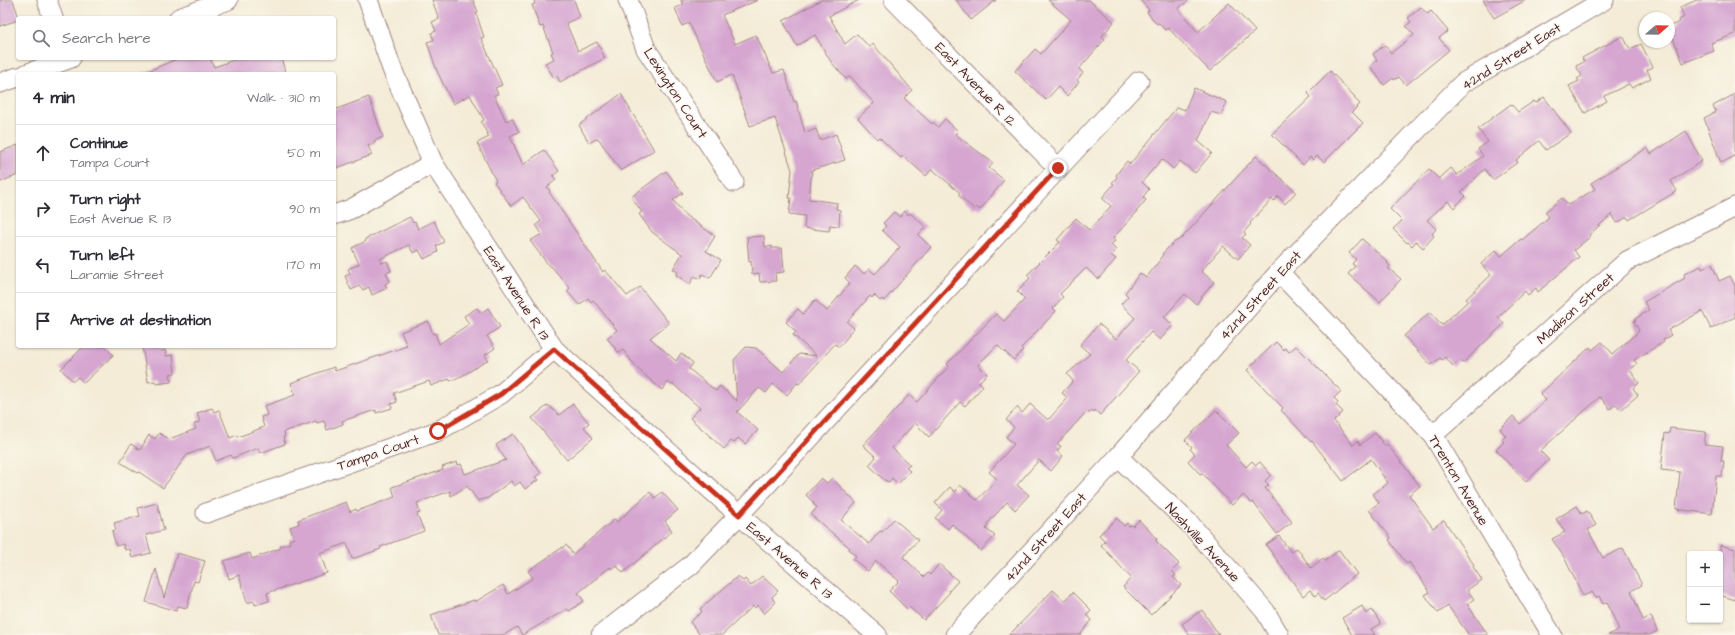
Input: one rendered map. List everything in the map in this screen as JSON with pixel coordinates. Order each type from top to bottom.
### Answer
[{"type":"street","points":[[47,0],[52,16]]},
{"type":"street","points":[[184,16],[228,0]]},
{"type":"street","name":"East Avenue R 13","points":[[368,0],[392,68],[433,163],[554,349],[739,515],[877,635]]},
{"type":"street","name":"Lexington Court","points":[[628,0],[646,49],[734,182]]},
{"type":"street","name":"East Avenue R 12","points":[[894,0],[1058,168]]},
{"type":"street","name":"42nd Street East","points":[[955,635],[1118,457],[1279,272],[1463,83],[1604,0]]},
{"type":"street","points":[[31,72],[64,60]]},
{"type":"street","points":[[0,83],[16,78]]},
{"type":"street","points":[[601,635],[691,565],[739,515],[1139,81]]},
{"type":"street","points":[[336,214],[351,209],[433,163]]},
{"type":"street","name":"Madison Street","points":[[1433,435],[1627,261],[1735,207]]},
{"type":"street","name":"Trenton Avenue","points":[[1279,272],[1433,435],[1552,635]]},
{"type":"street","name":"Tampa Court","points":[[206,513],[438,431],[501,394],[554,349]]},
{"type":"street","name":"Nashville Avenue","points":[[1118,457],[1190,524],[1265,611],[1279,635]]},
{"type":"building","points":[[0,0],[13,0],[18,16],[16,16],[16,21],[0,26]]},
{"type":"building","points":[[432,0],[473,0],[478,12],[476,13],[484,37],[481,38],[502,85],[495,88],[498,94],[494,95],[506,121],[512,118],[519,132],[510,136],[523,165],[544,150],[559,171],[553,176],[556,180],[547,187],[550,191],[549,192],[603,272],[605,270],[627,296],[640,287],[669,323],[650,338],[676,361],[681,353],[693,363],[689,369],[716,391],[720,386],[737,401],[734,360],[746,347],[756,348],[783,372],[799,354],[817,356],[793,335],[796,332],[786,322],[798,309],[803,314],[815,300],[827,311],[850,283],[845,278],[855,266],[864,274],[869,269],[875,274],[900,247],[882,230],[886,226],[883,223],[894,212],[900,217],[905,211],[908,215],[910,213],[926,227],[918,235],[931,247],[884,301],[882,299],[880,301],[874,295],[872,298],[870,296],[847,322],[854,328],[839,347],[835,344],[787,395],[773,384],[766,393],[759,388],[737,412],[758,430],[745,444],[738,438],[734,443],[731,441],[724,449],[690,418],[700,408],[673,384],[671,385],[668,382],[662,390],[638,369],[623,350],[619,353],[607,338],[617,330],[593,300],[591,302],[588,298],[579,305],[567,291],[570,288],[551,266],[550,267],[530,241],[542,234],[536,225],[541,221],[523,197],[511,206],[494,182],[496,181],[477,143],[489,137],[481,122],[484,120],[470,95],[453,104],[437,71],[427,42],[434,40],[431,33],[436,31],[432,22],[439,19]]},
{"type":"building","points":[[534,0],[574,0],[580,17],[566,23],[578,51],[597,42],[605,58],[560,82],[557,76],[554,78],[545,63],[554,59],[551,53],[553,52],[543,26],[540,27],[532,5],[535,4]]},
{"type":"building","points":[[681,0],[758,0],[722,15],[735,44],[756,35],[773,73],[784,70],[794,102],[796,101],[805,133],[816,129],[820,140],[836,134],[845,160],[812,170],[809,199],[837,203],[836,209],[840,210],[839,226],[830,225],[829,231],[804,228],[805,216],[789,214],[792,170],[775,118],[750,126],[732,75],[717,82],[689,23],[682,26],[675,8],[683,5]]},
{"type":"building","points":[[821,0],[859,0],[829,16],[845,44],[857,34],[869,47],[873,44],[912,90],[904,98],[932,124],[933,122],[938,127],[945,119],[958,131],[955,134],[993,163],[989,168],[1004,180],[980,210],[976,207],[974,209],[958,195],[960,193],[932,169],[926,176],[903,156],[901,158],[879,137],[877,139],[858,118],[874,103],[850,76],[846,79],[831,62],[815,35],[797,46],[783,21]]},
{"type":"building","points":[[956,0],[996,0],[971,20]]},
{"type":"building","points":[[1048,0],[1089,0],[1114,22],[1102,36],[1105,39],[1079,69],[1083,73],[1077,80],[1079,82],[1067,96],[1058,87],[1046,100],[1015,71],[1035,49],[1041,54],[1071,20]]},
{"type":"building","points":[[1140,0],[1189,0],[1178,9],[1198,32],[1229,3],[1255,31],[1210,71],[1168,28],[1165,30],[1159,23],[1157,24],[1147,12],[1149,10]]},
{"type":"building","points":[[1483,0],[1526,0],[1494,18]]},
{"type":"building","points":[[1697,0],[1735,0],[1735,34],[1711,43],[1714,51],[1683,63],[1675,43],[1675,24],[1680,22],[1679,20],[1684,17],[1680,7]]},
{"type":"building","points":[[1421,7],[1427,14],[1431,11],[1448,31],[1439,38],[1449,50],[1406,85],[1399,77],[1394,80],[1393,78],[1384,85],[1370,66],[1377,60],[1373,54],[1385,45],[1391,53],[1414,35],[1406,26],[1411,22],[1408,18]]},
{"type":"building","points":[[1623,36],[1630,49],[1639,45],[1639,48],[1643,48],[1653,67],[1647,70],[1651,78],[1632,88],[1629,84],[1604,96],[1607,101],[1585,113],[1569,86],[1579,81],[1577,79],[1582,76],[1576,66],[1584,62],[1582,58]]},
{"type":"building","points":[[174,60],[211,60],[214,67],[234,60],[282,60],[285,72],[146,72]]},
{"type":"building","points":[[1330,71],[1360,104],[1352,112],[1363,123],[1324,162],[1317,156],[1313,160],[1310,157],[1303,165],[1272,134],[1311,97],[1308,93]]},
{"type":"building","points":[[1194,88],[1227,102],[1221,115],[1211,112],[1198,141],[1212,153],[1195,173],[1180,161],[1173,169],[1162,159],[1142,182],[1149,189],[1143,197],[1146,200],[1113,238],[1115,241],[1111,245],[1116,250],[1111,255],[1116,259],[1098,279],[1086,268],[1060,294],[1063,297],[1053,308],[1056,311],[1021,348],[1023,350],[1014,360],[997,345],[978,365],[987,374],[979,382],[983,386],[965,406],[960,402],[929,437],[915,423],[892,448],[910,465],[906,468],[910,471],[898,484],[892,478],[889,482],[884,480],[869,465],[876,457],[863,445],[909,395],[917,402],[949,366],[947,364],[996,314],[1004,321],[1025,299],[1017,291],[1030,278],[1027,275],[1060,242],[1057,240],[1076,218],[1089,230],[1111,206],[1102,198],[1114,184],[1112,183],[1117,177],[1116,175],[1127,161],[1130,164],[1177,107],[1185,110]]},
{"type":"building","points":[[621,94],[654,150],[621,171],[598,138],[589,143],[579,125]]},
{"type":"building","points":[[1735,94],[1735,156],[1721,163],[1704,118],[1716,112],[1713,106]]},
{"type":"building","points":[[369,97],[383,137],[374,141],[375,143],[368,146],[372,155],[336,168],[336,109]]},
{"type":"building","points":[[1544,97],[1571,133],[1546,150],[1539,141],[1516,160],[1518,162],[1493,180],[1485,169],[1461,192],[1466,196],[1454,208],[1448,201],[1427,220],[1436,229],[1432,234],[1434,236],[1423,248],[1416,241],[1412,246],[1408,242],[1407,243],[1393,229],[1402,221],[1390,209],[1429,169],[1439,179],[1451,168],[1457,175],[1483,156],[1478,149],[1488,142],[1478,129],[1511,104],[1518,112],[1534,101],[1536,103]]},
{"type":"building","points":[[1686,131],[1702,161],[1671,181],[1677,191],[1629,220],[1627,217],[1617,223],[1612,214],[1589,235],[1590,237],[1574,250],[1579,257],[1538,292],[1536,288],[1528,295],[1525,291],[1498,317],[1504,324],[1463,363],[1460,360],[1453,366],[1445,357],[1442,360],[1440,358],[1431,365],[1404,336],[1430,312],[1442,325],[1468,301],[1466,299],[1491,275],[1481,264],[1496,250],[1501,256],[1521,239],[1522,240],[1549,217],[1545,212],[1562,198],[1568,205],[1595,189],[1591,183],[1647,148],[1651,154]]},
{"type":"building","points":[[16,146],[16,176],[0,182],[0,152]]},
{"type":"building","points":[[1256,156],[1296,192],[1285,204],[1278,196],[1274,201],[1272,199],[1250,223],[1251,224],[1244,232],[1246,234],[1242,238],[1250,245],[1238,259],[1223,246],[1201,271],[1214,282],[1196,304],[1185,294],[1164,317],[1173,325],[1160,340],[1151,332],[1126,360],[1139,371],[1100,415],[1095,410],[1094,412],[1092,410],[1089,413],[1087,411],[1057,444],[1061,446],[1057,451],[1063,456],[1051,471],[1039,460],[1017,485],[1029,495],[1015,510],[1007,502],[987,524],[989,525],[986,529],[995,536],[981,551],[952,524],[948,529],[935,518],[942,510],[935,503],[950,487],[955,492],[960,485],[977,500],[997,479],[989,472],[1014,444],[1006,437],[1014,427],[1006,420],[1017,407],[1022,413],[1030,404],[1048,420],[1068,398],[1062,393],[1073,381],[1067,374],[1090,354],[1080,345],[1099,324],[1116,339],[1135,318],[1121,304],[1128,296],[1125,293],[1140,273],[1146,278],[1163,256],[1162,254],[1173,243],[1182,238]]},
{"type":"building","points":[[666,171],[683,193],[673,200],[685,215],[715,236],[706,251],[721,260],[710,278],[702,274],[700,279],[694,276],[690,284],[676,275],[678,272],[673,269],[682,254],[652,232],[639,214],[642,212],[631,197]]},
{"type":"building","points":[[410,217],[413,223],[415,222],[418,229],[434,221],[444,242],[436,246],[438,252],[424,259],[419,250],[413,253],[409,245],[380,259],[382,263],[387,261],[391,271],[386,273],[390,281],[385,284],[387,288],[372,295],[369,287],[363,290],[360,286],[351,290],[345,276],[350,274],[348,269],[359,264],[352,248],[366,241],[365,239]]},
{"type":"building","points":[[764,236],[765,247],[772,246],[772,248],[782,248],[784,272],[775,273],[776,281],[760,282],[759,273],[752,274],[751,261],[749,262],[747,237]]},
{"type":"building","points":[[1362,239],[1388,262],[1387,263],[1390,266],[1388,268],[1401,279],[1380,302],[1348,274],[1355,266],[1352,264],[1356,259],[1349,253]]},
{"type":"building","points":[[1712,264],[1719,281],[1730,276],[1735,286],[1735,317],[1711,329],[1702,311],[1668,330],[1671,335],[1663,340],[1664,342],[1634,360],[1637,364],[1630,370],[1639,383],[1633,388],[1638,395],[1621,410],[1616,404],[1610,409],[1600,397],[1540,451],[1549,460],[1526,482],[1496,450],[1504,442],[1502,440],[1506,436],[1500,429],[1513,416],[1520,424],[1546,400],[1540,394],[1590,347],[1592,350],[1602,342],[1613,354],[1639,331],[1634,321],[1649,310],[1644,302],[1685,278],[1684,274],[1701,266],[1702,269]]},
{"type":"building","points":[[477,308],[481,313],[488,308],[500,327],[487,336],[495,348],[485,355],[488,360],[462,376],[450,381],[449,379],[431,386],[429,381],[394,393],[397,402],[391,404],[392,408],[376,413],[376,410],[342,421],[343,424],[327,430],[324,421],[317,423],[316,421],[284,432],[285,437],[283,437],[285,444],[260,453],[258,448],[233,458],[231,455],[216,461],[210,446],[187,455],[163,488],[139,472],[138,473],[120,462],[131,444],[140,450],[149,435],[155,439],[159,433],[169,439],[196,429],[194,424],[200,422],[197,413],[212,408],[214,412],[219,410],[230,438],[237,435],[238,437],[264,427],[261,417],[267,415],[264,406],[295,395],[291,383],[334,367],[335,371],[407,346],[401,332],[428,321],[439,344],[469,324],[464,316]]},
{"type":"building","points":[[1276,342],[1284,350],[1285,348],[1289,352],[1296,346],[1341,391],[1334,398],[1338,402],[1336,405],[1343,412],[1334,421],[1353,445],[1358,441],[1360,445],[1375,433],[1385,446],[1387,444],[1420,486],[1409,495],[1433,528],[1444,520],[1474,565],[1473,567],[1482,580],[1467,590],[1474,599],[1467,604],[1488,635],[1469,635],[1448,606],[1438,613],[1425,595],[1430,592],[1409,562],[1407,564],[1389,540],[1391,538],[1369,510],[1379,503],[1373,494],[1388,483],[1371,459],[1343,481],[1312,441],[1311,442],[1281,410],[1283,408],[1247,370]]},
{"type":"building","points":[[82,348],[106,348],[113,355],[84,383],[78,377],[73,381],[61,369]]},
{"type":"building","points":[[142,348],[160,348],[161,351],[165,350],[166,356],[173,355],[175,373],[170,374],[171,382],[156,384],[155,381],[148,382]]},
{"type":"building","points":[[573,404],[589,423],[584,427],[593,438],[567,460],[532,418],[548,405],[559,415]]},
{"type":"building","points":[[1216,410],[1239,433],[1226,445],[1246,467],[1252,461],[1256,465],[1260,462],[1271,475],[1265,481],[1269,485],[1265,488],[1292,522],[1277,534],[1253,502],[1251,503],[1243,495],[1232,505],[1202,473],[1200,474],[1188,461],[1195,454],[1190,449],[1192,447],[1185,440]]},
{"type":"building","points":[[1670,428],[1706,432],[1704,444],[1723,446],[1721,461],[1724,461],[1722,476],[1716,476],[1712,514],[1676,509],[1680,472],[1661,470],[1665,433],[1669,434]]},
{"type":"building","points":[[513,434],[541,473],[535,477],[538,480],[525,489],[520,482],[514,486],[511,481],[488,498],[478,501],[467,486],[451,496],[450,491],[417,503],[420,513],[417,514],[424,531],[352,559],[347,543],[320,553],[327,573],[267,593],[269,601],[255,605],[254,601],[247,603],[239,575],[229,579],[224,561],[250,553],[252,559],[281,548],[280,546],[290,543],[289,540],[294,538],[290,527],[299,524],[298,520],[346,502],[350,512],[356,509],[357,511],[395,497],[392,487],[443,470],[442,467],[457,462],[458,465],[461,464],[465,474],[506,460],[496,445]]},
{"type":"building","points":[[821,478],[827,483],[832,478],[856,503],[841,520],[869,544],[880,531],[882,532],[894,519],[918,540],[903,557],[924,577],[928,573],[930,575],[939,564],[958,581],[924,620],[909,607],[907,609],[889,591],[899,581],[876,561],[868,571],[853,559],[856,556],[849,550],[850,548],[811,515],[817,507],[806,495]]},
{"type":"building","points":[[650,492],[655,498],[662,492],[678,510],[665,521],[672,531],[623,573],[616,565],[611,569],[610,567],[578,593],[584,601],[569,611],[567,609],[522,635],[517,627],[504,635],[438,635],[431,615],[474,600],[475,602],[503,585],[508,594],[533,578],[528,571],[566,545],[573,554],[615,519],[617,522]]},
{"type":"building","points":[[157,503],[164,530],[146,535],[151,553],[132,558],[130,549],[125,550],[123,544],[116,546],[112,531],[116,530],[114,523],[140,516],[138,508]]},
{"type":"building","points":[[1577,506],[1582,514],[1587,511],[1596,525],[1588,530],[1603,558],[1623,548],[1642,585],[1631,591],[1643,620],[1651,616],[1657,631],[1650,635],[1608,635],[1619,630],[1607,602],[1603,604],[1599,596],[1596,598],[1592,592],[1583,596],[1564,557],[1552,539],[1565,532],[1556,519]]},
{"type":"building","points":[[1117,518],[1124,526],[1127,523],[1129,526],[1133,526],[1139,520],[1157,539],[1156,541],[1179,564],[1172,571],[1176,575],[1173,577],[1181,585],[1151,615],[1123,587],[1131,578],[1101,545],[1105,541],[1099,535]]},
{"type":"building","points":[[1279,536],[1291,552],[1297,548],[1311,568],[1323,558],[1325,561],[1339,550],[1357,574],[1324,601],[1318,593],[1315,596],[1310,590],[1303,596],[1266,545]]},
{"type":"building","points":[[1720,545],[1735,549],[1735,600],[1723,596],[1723,551],[1720,551]]},
{"type":"building","points":[[177,553],[205,561],[198,582],[194,581],[187,608],[178,606],[176,611],[146,602],[156,569],[164,598]]},
{"type":"building","points":[[738,576],[743,581],[745,579],[751,586],[762,576],[778,591],[772,597],[775,603],[764,614],[758,605],[755,608],[753,606],[722,635],[700,635],[690,622],[702,612],[700,609]]},
{"type":"building","points":[[1053,590],[1065,601],[1073,592],[1091,610],[1086,615],[1092,620],[1080,635],[1009,635]]},
{"type":"building","points":[[1362,606],[1366,614],[1372,610],[1381,624],[1371,629],[1375,635],[1352,635],[1342,618]]},
{"type":"building","points":[[1202,610],[1219,635],[1189,635],[1182,624]]},
{"type":"route","points":[[438,431],[501,394],[554,349],[739,515],[1058,168]]}]
